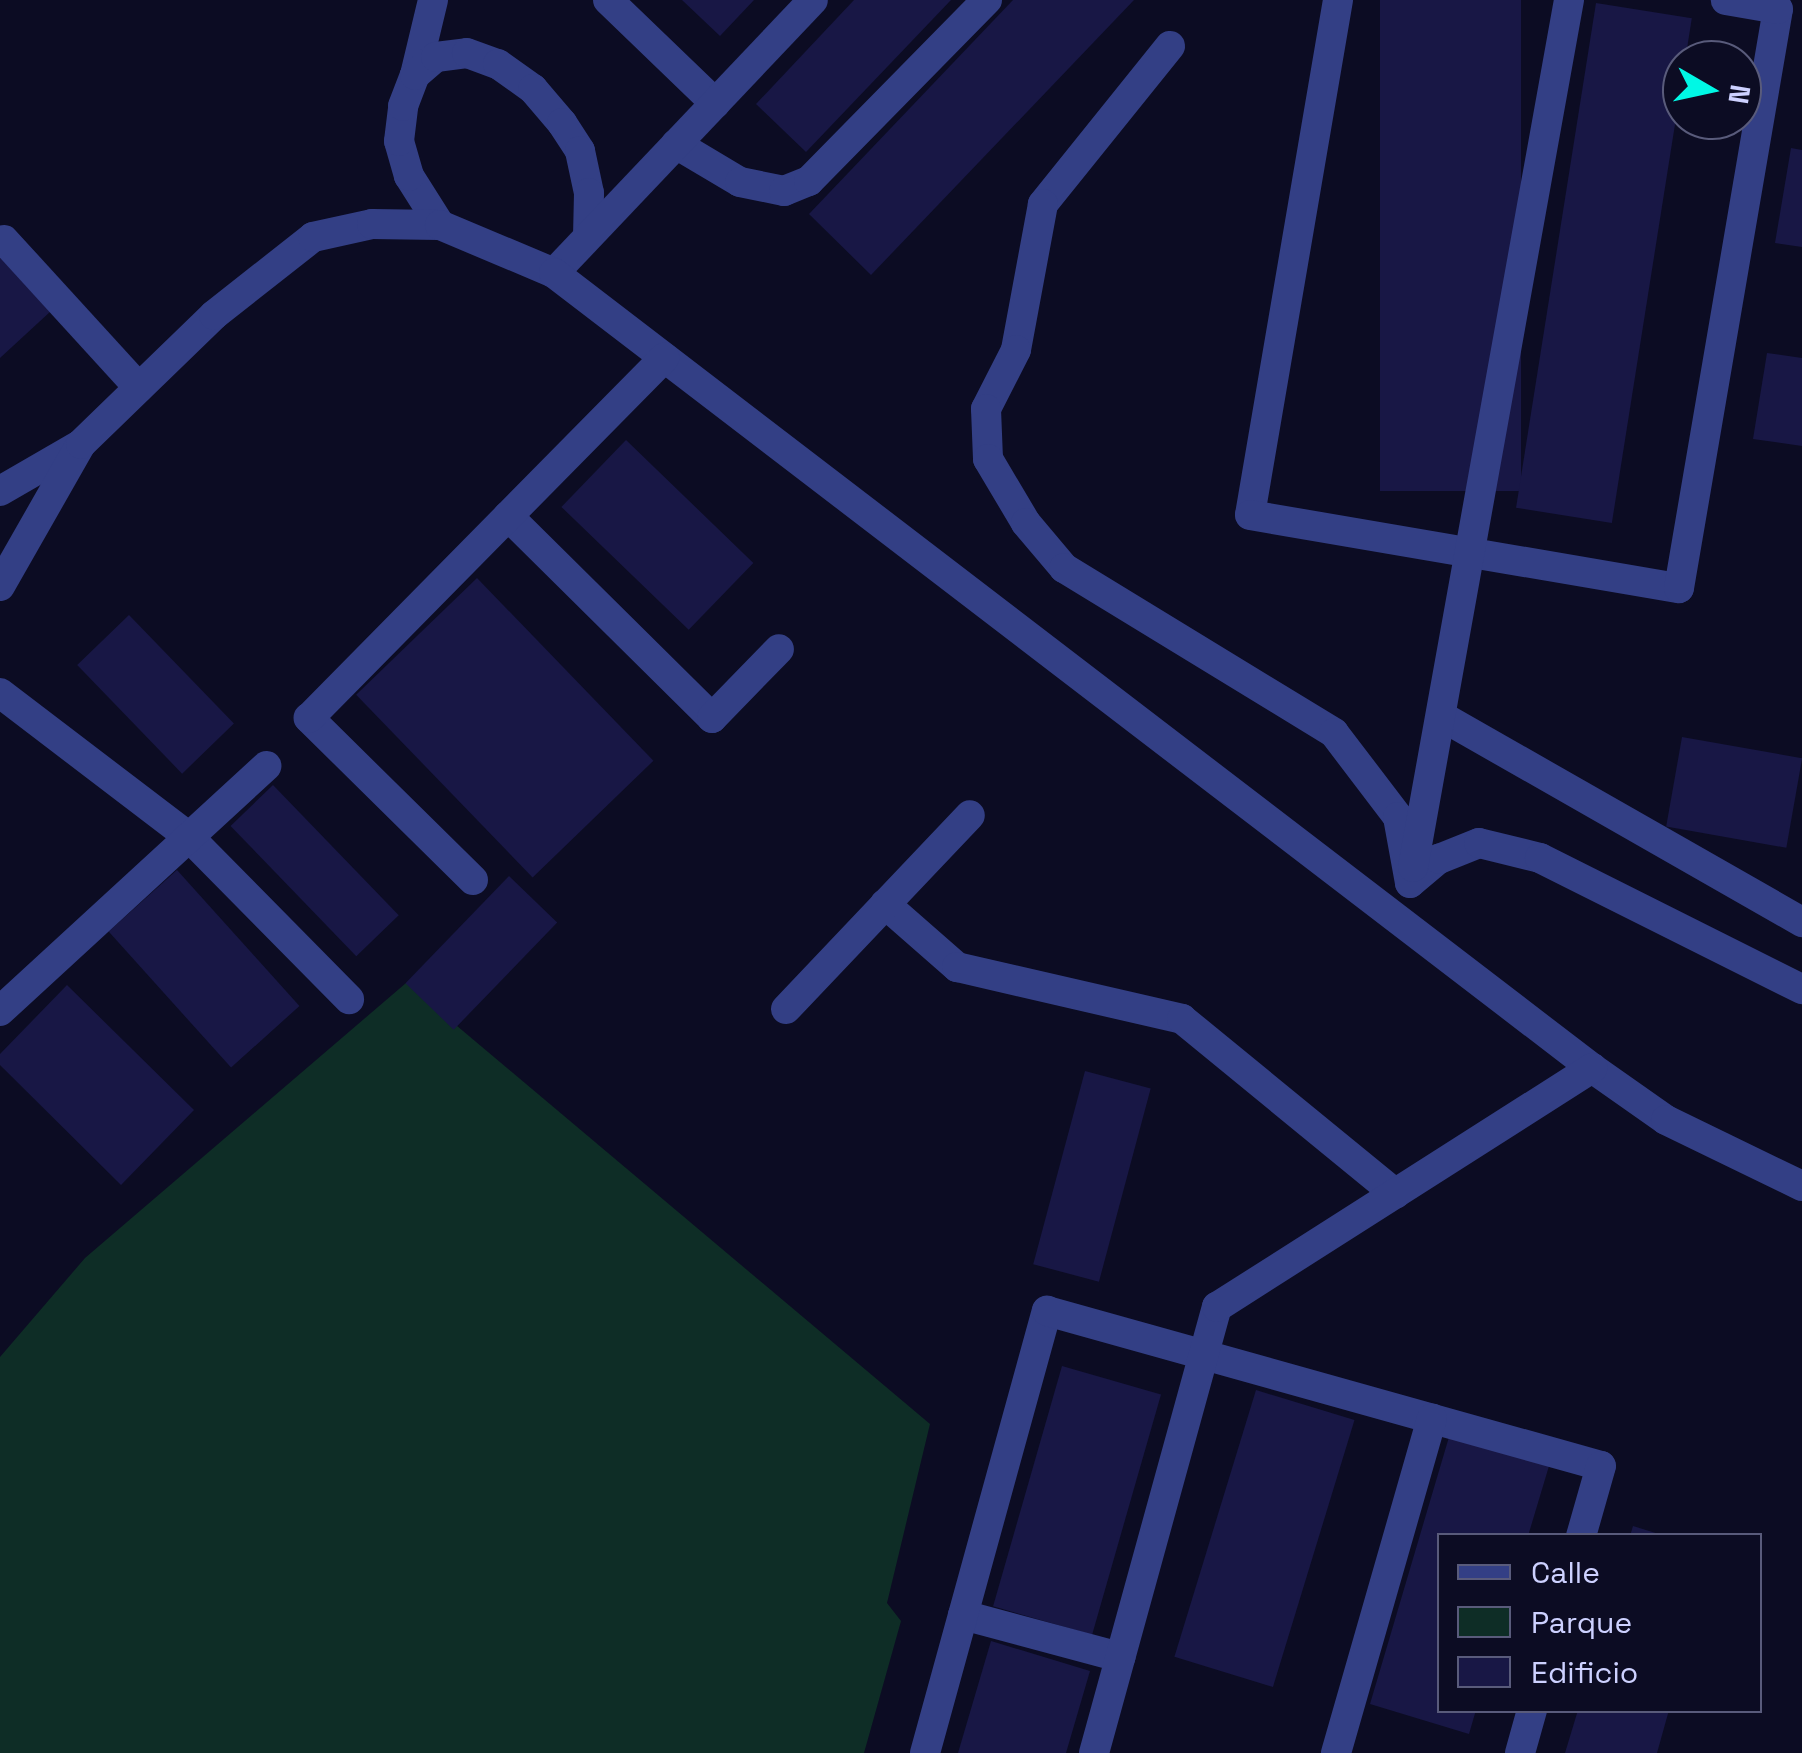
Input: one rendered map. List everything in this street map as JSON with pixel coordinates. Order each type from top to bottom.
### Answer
[{"type":"street","points":[[433,0],[400,140],[409,176],[440,226]]},
{"type":"street","points":[[608,0],[715,103]]},
{"type":"street","points":[[554,273],[813,0]]},
{"type":"street","points":[[676,144],[740,182],[784,191],[809,180],[987,0]]},
{"type":"street","points":[[1338,0],[1250,515],[1679,588],[1778,9],[1726,0]]},
{"type":"street","points":[[1404,924],[1569,0]]},
{"type":"street","points":[[1170,46],[1043,204],[1016,350],[986,409],[988,459],[1026,523],[1064,568],[1334,733],[1398,817],[1410,883]]},
{"type":"street","points":[[415,75],[436,57],[466,53],[498,64],[532,89],[580,152],[589,193],[588,236]]},
{"type":"street","points":[[0,491],[81,444],[214,315],[313,236],[372,224],[440,226],[554,273],[1592,1068],[1666,1120],[1802,1186]]},
{"type":"street","points":[[4,240],[138,388]]},
{"type":"street","points":[[473,880],[309,718],[664,358]]},
{"type":"street","points":[[0,586],[81,444]]},
{"type":"street","points":[[508,516],[712,718],[779,649]]},
{"type":"street","points":[[0,693],[189,837],[349,999]]},
{"type":"street","points":[[1441,716],[1802,922]]},
{"type":"street","points":[[0,1010],[266,766]]},
{"type":"street","points":[[786,1009],[970,815]]},
{"type":"street","points":[[1410,883],[1439,859],[1479,843],[1540,858],[1802,988]]},
{"type":"street","points":[[885,904],[957,967],[1182,1019],[1396,1194]]},
{"type":"street","points":[[1094,1753],[1217,1307],[1592,1068]]},
{"type":"street","points":[[925,1753],[1048,1312],[1601,1466],[1582,1533]]},
{"type":"street","points":[[1336,1753],[1432,1418]]},
{"type":"street","points":[[963,1615],[1120,1657]]},
{"type":"street","points":[[1520,1753],[1531,1713]]},
{"type":"green space","points":[[406,983],[930,1424],[887,1603],[901,1621],[864,1753],[0,1753],[0,1357],[85,1258]]},
{"type":"building","points":[[682,0],[754,0],[720,36]]},
{"type":"building","points":[[854,0],[951,0],[806,152],[756,104]]},
{"type":"building","points":[[1013,0],[1134,0],[871,275],[809,214]]},
{"type":"building","points":[[1380,0],[1521,0],[1521,491],[1380,491]]},
{"type":"building","points":[[1596,3],[1692,18],[1688,40],[1662,40],[1662,140],[1673,140],[1612,523],[1516,508]]},
{"type":"building","points":[[1791,148],[1802,150],[1802,247],[1775,243]]},
{"type":"building","points":[[0,255],[51,311],[0,358]]},
{"type":"building","points":[[1767,353],[1802,358],[1802,446],[1753,439]]},
{"type":"building","points":[[626,440],[753,563],[689,630],[561,507]]},
{"type":"building","points":[[477,578],[653,761],[533,877],[356,695]]},
{"type":"building","points":[[129,615],[234,724],[182,774],[77,665]]},
{"type":"building","points":[[1682,737],[1802,758],[1786,848],[1666,827]]},
{"type":"building","points":[[273,785],[399,915],[356,956],[231,826]]},
{"type":"building","points":[[177,870],[299,1006],[231,1068],[109,932]]},
{"type":"building","points":[[509,876],[557,923],[454,1030],[405,983]]},
{"type":"building","points":[[67,985],[194,1110],[121,1185],[0,1065],[0,1054]]},
{"type":"building","points":[[1085,1071],[1151,1089],[1099,1282],[1033,1264]]},
{"type":"building","points":[[1062,1366],[1161,1394],[1092,1635],[993,1606]]},
{"type":"building","points":[[1256,1390],[1354,1420],[1273,1687],[1174,1657]]},
{"type":"building","points":[[1449,1437],[1549,1466],[1529,1533],[1437,1533],[1437,1713],[1475,1713],[1469,1734],[1370,1704]]},
{"type":"building","points":[[1633,1526],[1656,1533],[1631,1533]]},
{"type":"building","points":[[991,1641],[1090,1671],[1066,1753],[958,1753]]},
{"type":"building","points":[[1577,1713],[1668,1713],[1657,1753],[1565,1753]]}]
